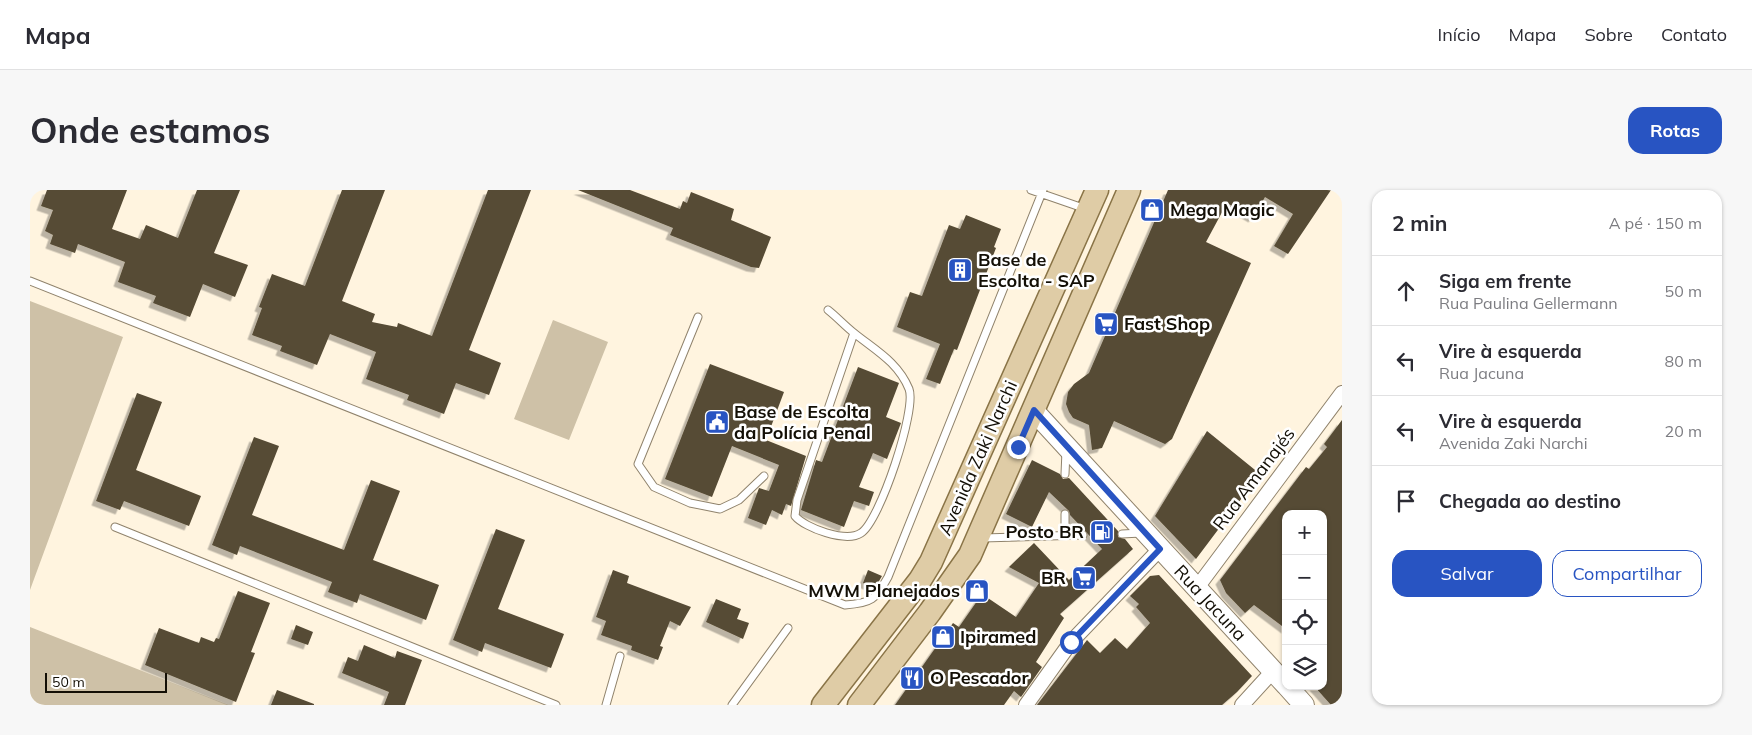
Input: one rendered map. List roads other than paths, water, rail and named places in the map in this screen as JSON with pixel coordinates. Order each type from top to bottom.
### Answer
[{"type":"main road","name":"Avenida Zaki Narchi","points":[[859,705],[944,593],[970,555],[1129,190]]},
{"type":"main road","name":"Avenida Zaki Narchi","points":[[823,705],[920,580],[931,562],[1093,200]]},
{"type":"main road","points":[[1019,365],[1020,390],[1034,410]]},
{"type":"main road","name":"Rua Jacuna","points":[[1034,410],[1282,681]]},
{"type":"main road","name":"Rua Jacuna","points":[[1290,690],[1304,705]]},
{"type":"street","name":"Rua Amanajés","points":[[1196,589],[1342,393]]},
{"type":"street","points":[[1026,705],[1071,642],[1160,549]]},
{"type":"street","points":[[1242,705],[1282,681]]},
{"type":"lane","points":[[1031,190],[1093,200]]},
{"type":"lane","points":[[30,280],[845,604],[867,603],[880,592],[888,577],[1042,192]]},
{"type":"lane","points":[[828,310],[854,333],[876,348],[901,372],[910,391],[911,406],[888,484],[869,525],[860,534],[844,537],[801,523],[794,516],[797,500],[854,333]]},
{"type":"lane","points":[[698,317],[638,464],[654,487],[690,502],[720,509],[739,500],[764,476]]},
{"type":"lane","points":[[1065,474],[1066,446]]},
{"type":"lane","points":[[1065,514],[1065,535]]},
{"type":"lane","points":[[115,527],[556,705]]},
{"type":"lane","points":[[1122,534],[1146,533]]},
{"type":"lane","points":[[977,538],[1083,535]]},
{"type":"lane","points":[[732,705],[788,628]]},
{"type":"lane","points":[[606,705],[620,656]]},
{"type":"place","name":"Mega Magic","points":[[1152,210]]},
{"type":"place","name":"Base de Escolta - SAP","points":[[960,270]]},
{"type":"place","name":"Fast Shop","points":[[1106,324]]},
{"type":"place","name":"Base de Escolta da Polícia Penal","points":[[717,422]]},
{"type":"place","name":"Posto BR","points":[[1102,532]]},
{"type":"place","name":"BR","points":[[1084,578]]},
{"type":"place","name":"MWM Planejados","points":[[977,591]]},
{"type":"place","name":"Ipiramed","points":[[943,637]]},
{"type":"place","name":"O Pescador","points":[[912,678]]}]
